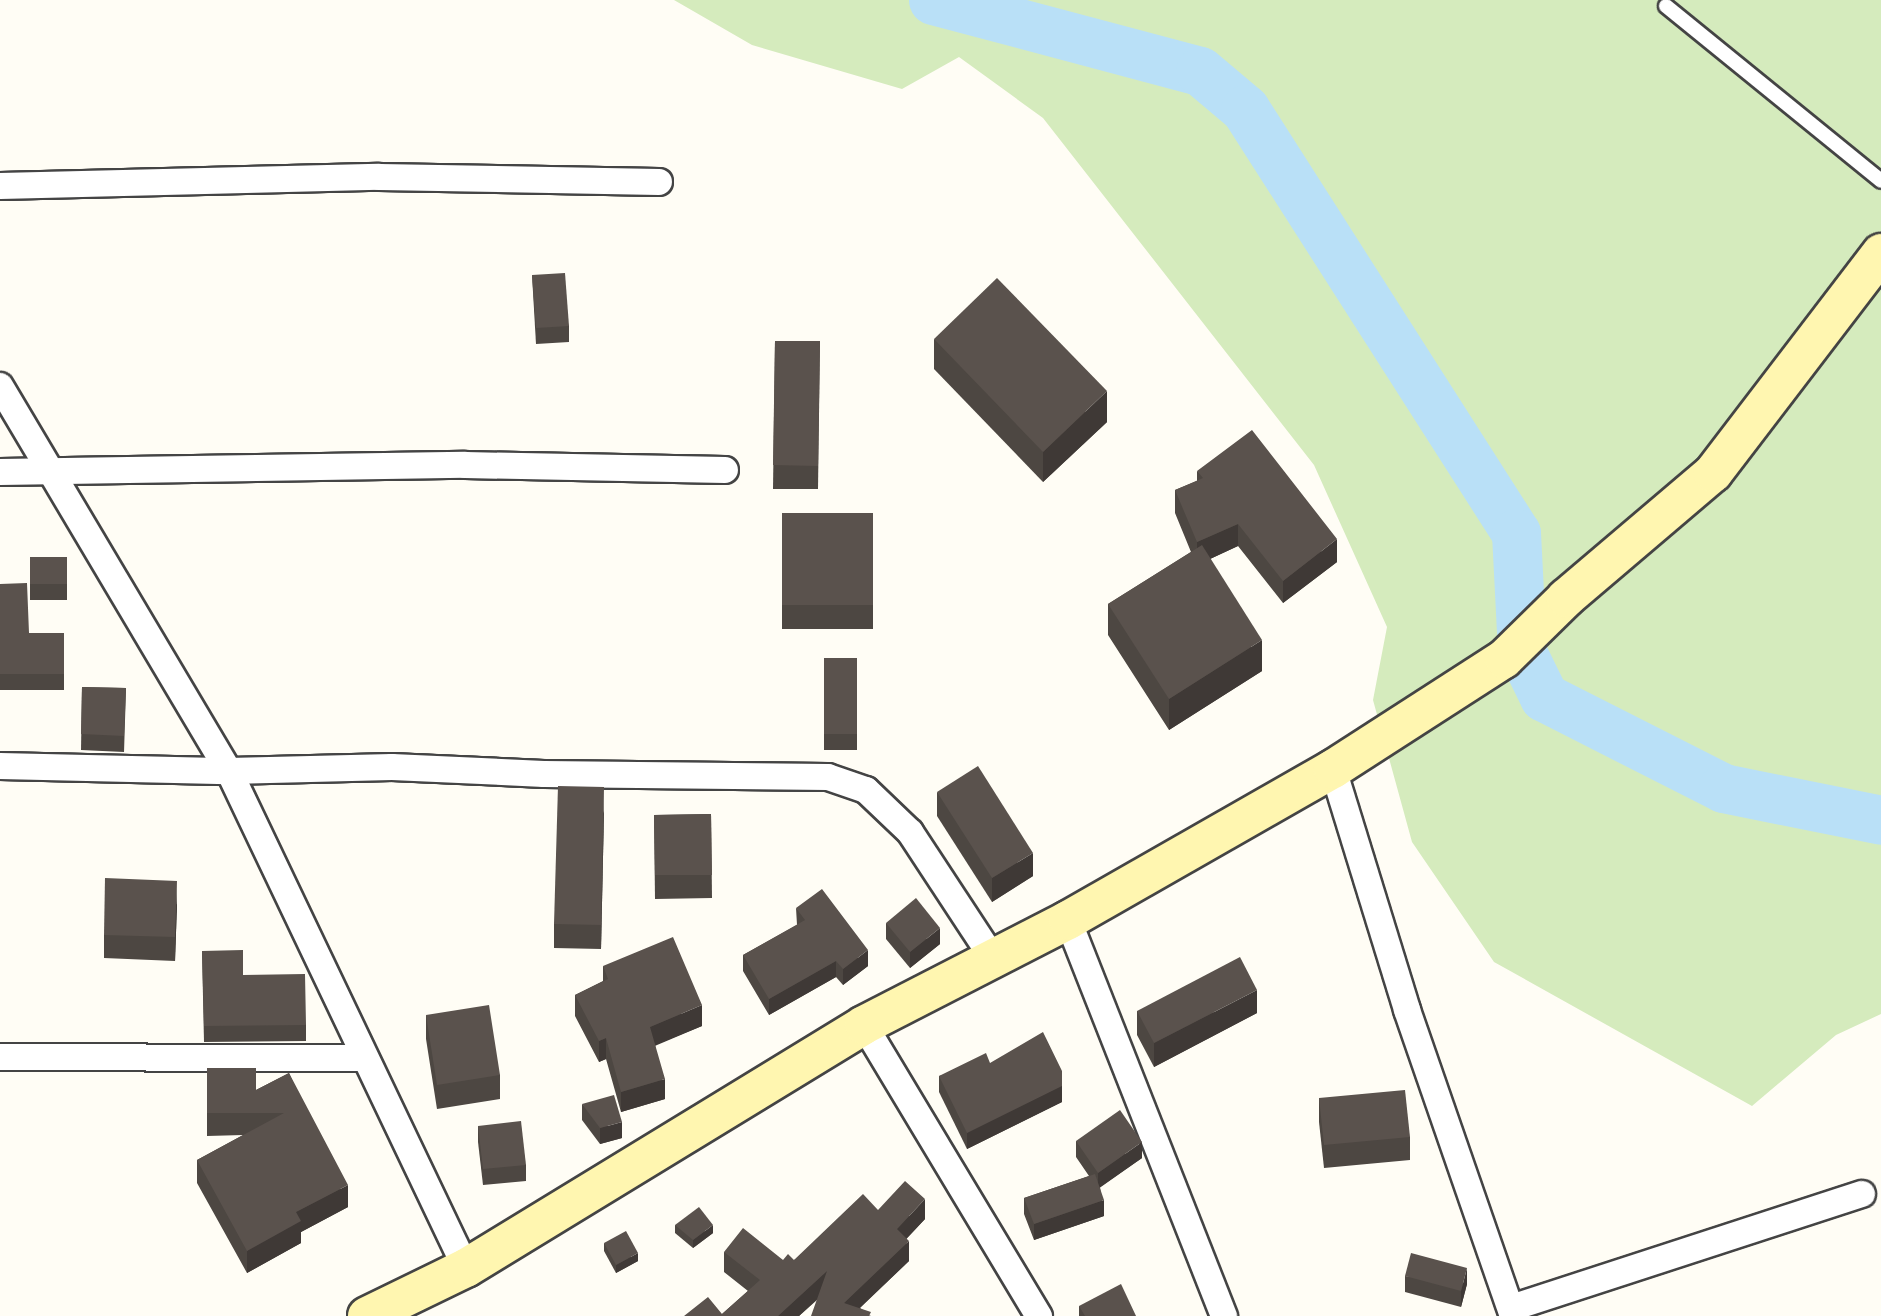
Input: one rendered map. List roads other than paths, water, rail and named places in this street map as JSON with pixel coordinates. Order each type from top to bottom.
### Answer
[{"type":"main road","points":[[367,1316],[466,1268],[864,1025],[1068,920],[1333,769],[1504,659],[1566,597],[1713,473],[1881,253]]},
{"type":"street","points":[[0,186],[379,177],[659,181]]},
{"type":"street","points":[[0,386],[229,771],[466,1268]]},
{"type":"street","points":[[0,471],[465,465],[725,470]]},
{"type":"street","points":[[0,766],[229,771],[392,767],[544,774],[828,777],[866,790],[910,832],[992,957]]},
{"type":"street","points":[[1333,769],[1407,1010],[1512,1312],[1862,1194]]},
{"type":"street","points":[[1068,920],[1224,1316]]},
{"type":"street","points":[[864,1025],[1040,1316]]},
{"type":"street","points":[[0,1057],[365,1058]]},
{"type":"lane","points":[[1666,5],[1881,181]]},
{"type":"waterway","points":[[933,0],[1200,71],[1245,109],[1516,533],[1522,652],[1544,697],[1723,788],[1881,820]]}]
